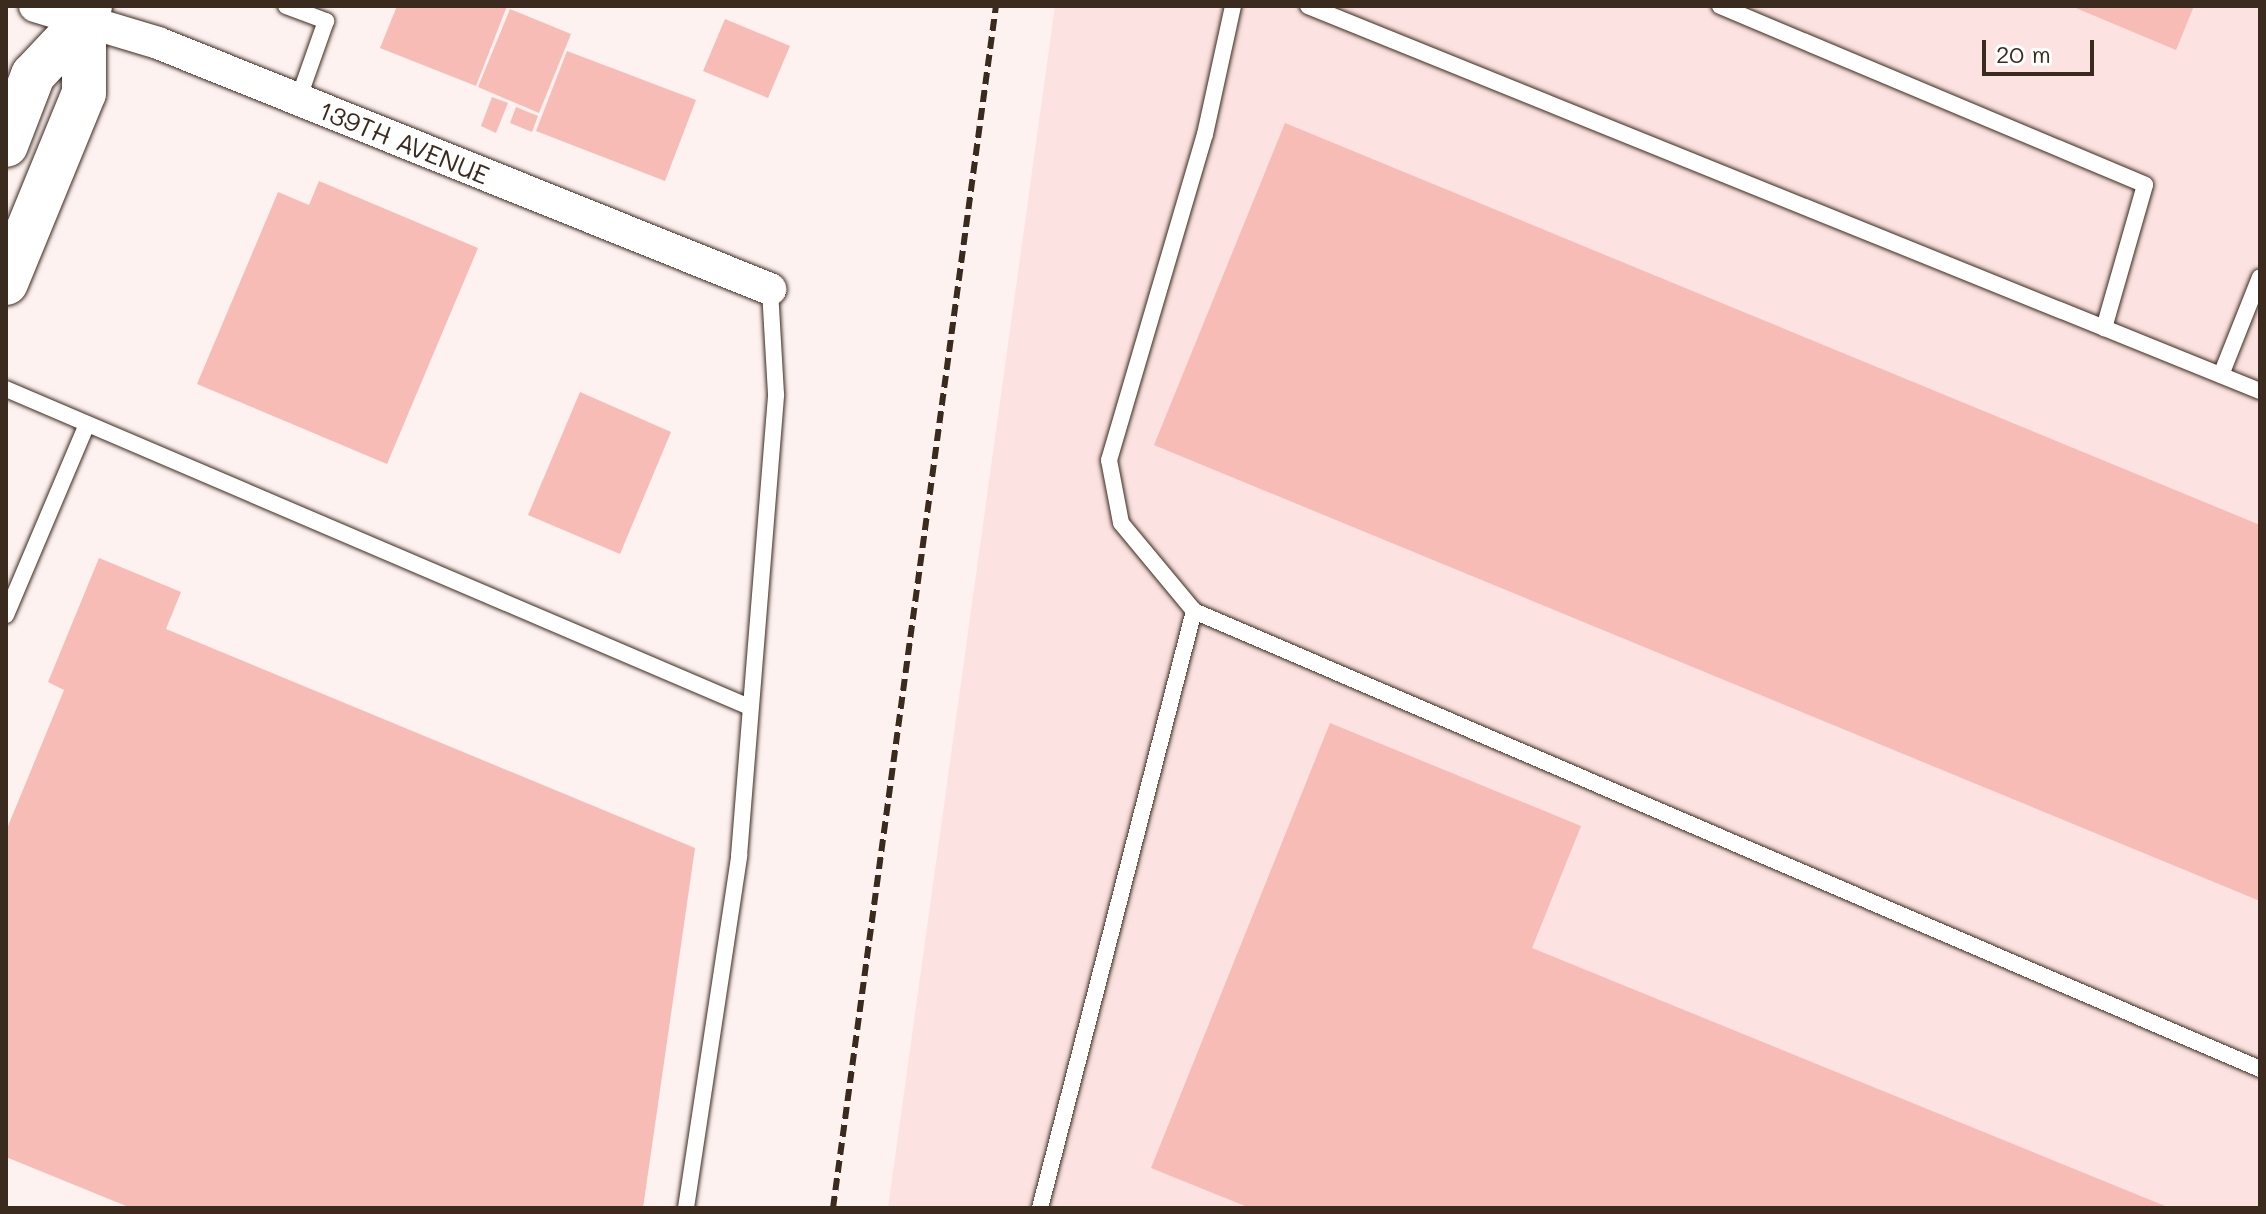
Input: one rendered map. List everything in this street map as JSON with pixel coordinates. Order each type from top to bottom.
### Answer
[{"type":"main road","points":[[6,145],[33,75],[87,14]]},
{"type":"main road","points":[[6,283],[84,93],[87,14]]},
{"type":"street","name":"139TH AVENUE","points":[[35,6],[87,14],[770,289]]},
{"type":"lane","points":[[286,6],[326,21],[298,100]]},
{"type":"lane","points":[[1233,6],[1205,134],[1109,460],[1121,523],[1194,611],[2260,1069]]},
{"type":"lane","points":[[1308,6],[2260,391]]},
{"type":"lane","points":[[1720,6],[2145,185],[2104,328]]},
{"type":"lane","points":[[2221,375],[2260,277]]},
{"type":"lane","points":[[686,1208],[739,856],[747,706],[776,394],[770,289]]},
{"type":"lane","points":[[6,389],[747,706]]},
{"type":"lane","points":[[6,615],[87,424]]},
{"type":"lane","points":[[1040,1208],[1194,611]]},
{"type":"shaded area","points":[[1055,6],[2260,6],[2260,1208],[888,1208]]},
{"type":"building","points":[[397,6],[507,6],[476,86],[380,48]]},
{"type":"building","points":[[2071,6],[2194,6],[2176,50]]},
{"type":"building","points":[[510,9],[571,34],[539,113],[478,87]]},
{"type":"building","points":[[725,19],[790,46],[768,98],[703,71]]},
{"type":"building","points":[[567,51],[696,100],[665,181],[536,131]]},
{"type":"building","points":[[492,97],[508,103],[496,133],[481,126]]},
{"type":"building","points":[[516,107],[538,116],[532,132],[510,123]]},
{"type":"building","points":[[1285,123],[2260,525],[2260,901],[1154,445]]},
{"type":"building","points":[[319,181],[478,248],[387,464],[197,384],[278,192],[309,205]]},
{"type":"building","points":[[580,392],[671,432],[620,554],[528,515]]},
{"type":"building","points":[[99,558],[181,592],[166,629],[695,848],[643,1208],[131,1208],[6,1157],[6,831],[64,690],[48,682]]},
{"type":"building","points":[[1330,723],[1581,826],[1532,948],[2170,1208],[1250,1208],[1151,1168]]},
{"type":"railway","points":[[833,1208],[996,6]]}]
